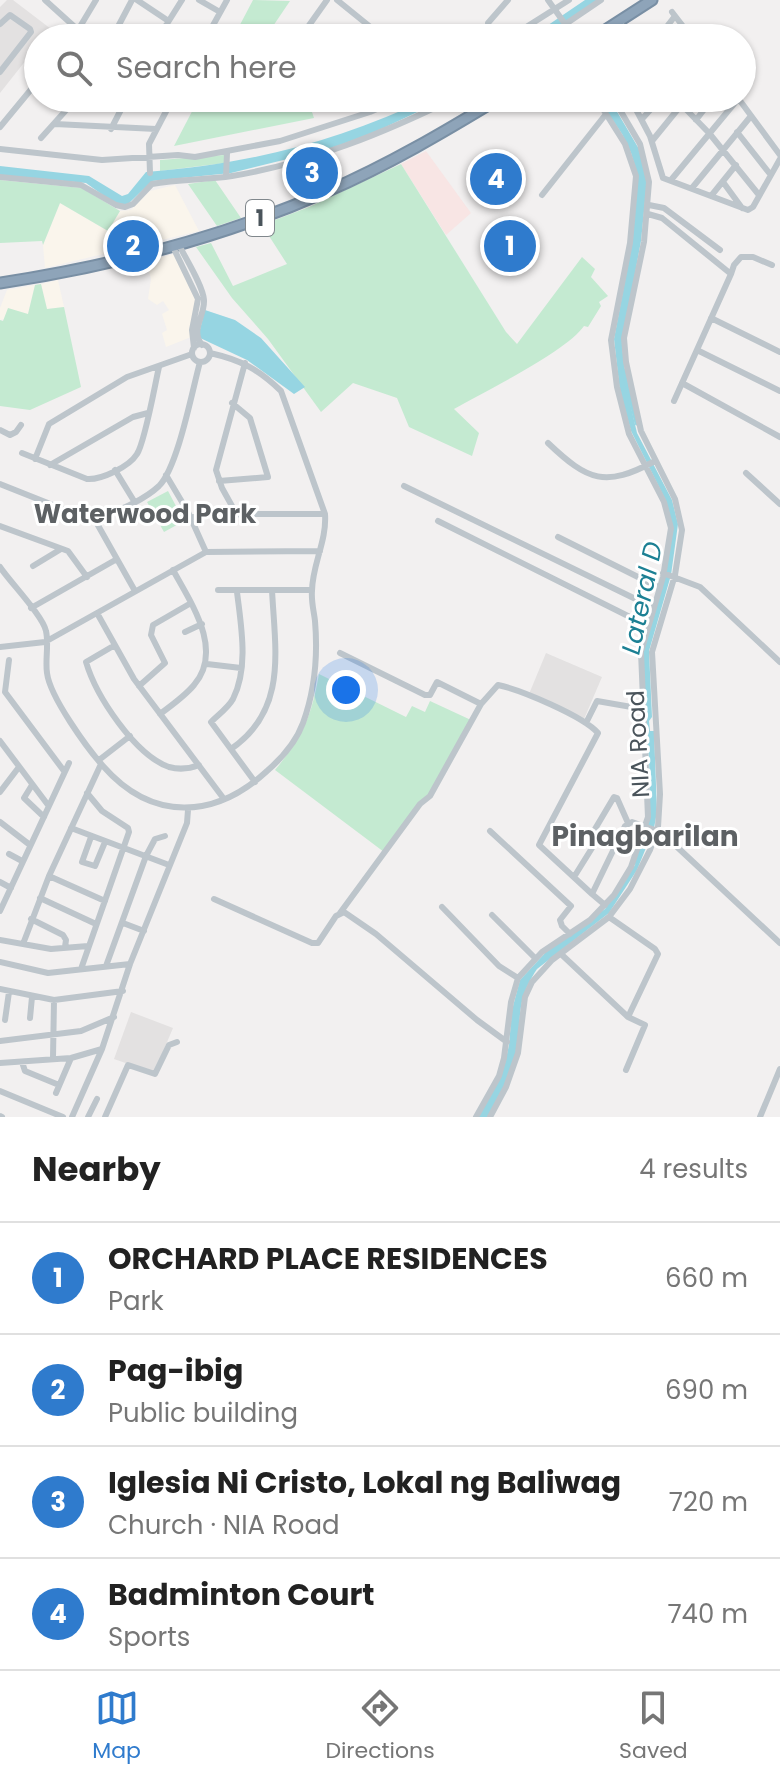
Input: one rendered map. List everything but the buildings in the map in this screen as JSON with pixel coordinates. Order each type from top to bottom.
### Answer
[{"type":"highway","points":[[614,24],[652,0]]},
{"type":"highway","name":"1","points":[[0,283],[63,273],[176,246],[242,225],[329,191],[477,112]]},
{"type":"street","points":[[83,24],[96,0]]},
{"type":"street","points":[[120,24],[135,0],[167,20]]},
{"type":"street","points":[[165,24],[182,0]]},
{"type":"street","points":[[199,0],[220,12]]},
{"type":"street","points":[[214,24],[227,0]]},
{"type":"street","points":[[310,24],[327,0]]},
{"type":"street","points":[[337,0],[367,24]]},
{"type":"street","points":[[488,24],[508,0]]},
{"type":"street","points":[[548,0],[566,24]]},
{"type":"street","points":[[531,24],[569,0]]},
{"type":"street","points":[[561,24],[601,0]]},
{"type":"street","points":[[50,2],[70,24]]},
{"type":"street","points":[[667,24],[674,14],[680,24]]},
{"type":"street","points":[[0,24],[10,15],[24,25]]},
{"type":"street","points":[[0,72],[24,41]]},
{"type":"street","points":[[0,127],[24,98]]},
{"type":"street","points":[[41,138],[65,112]]},
{"type":"street","points":[[111,129],[120,112]]},
{"type":"street","points":[[150,173],[149,144],[165,112]]},
{"type":"street","points":[[0,149],[102,160],[195,157],[280,141],[367,112]]},
{"type":"street","points":[[0,177],[81,185],[125,207],[133,204],[152,184],[226,175],[329,152],[426,112]]},
{"type":"street","name":"NIA Road","points":[[490,1117],[509,1081],[513,1043],[529,987],[539,971],[609,917],[650,850],[651,828],[660,794],[648,714],[646,673],[682,530],[680,512],[650,464],[623,386],[624,338],[648,214],[649,182],[644,157],[622,112]]},
{"type":"street","points":[[638,112],[652,141],[661,176],[751,209],[780,157],[748,112]]},
{"type":"street","points":[[642,119],[648,112]]},
{"type":"street","points":[[652,141],[675,112]]},
{"type":"street","points":[[688,112],[759,195]]},
{"type":"street","points":[[696,120],[702,112]]},
{"type":"street","points":[[671,180],[727,112]]},
{"type":"street","points":[[476,1117],[513,1043],[511,1002],[518,978],[535,958],[570,934],[626,886],[637,852],[651,828],[646,673],[641,652],[660,588],[669,574],[670,519],[650,464],[629,434],[623,386],[611,340],[625,277],[636,190],[630,154],[606,114],[542,195]]},
{"type":"street","points":[[692,188],[751,116]]},
{"type":"street","points":[[55,124],[156,129]]},
{"type":"street","points":[[737,132],[770,174]]},
{"type":"street","points":[[226,175],[227,153]]},
{"type":"street","points":[[711,196],[736,165]]},
{"type":"street","points":[[723,182],[742,208]]},
{"type":"street","points":[[649,205],[664,208],[720,250]]},
{"type":"street","points":[[648,214],[662,218],[731,274]]},
{"type":"street","points":[[0,567],[46,631],[47,677],[68,719],[100,762],[135,792],[161,806],[188,810],[244,790],[281,758],[303,725],[317,665],[311,590],[326,527],[325,514],[285,397],[266,377],[245,363],[210,353],[202,345],[197,333],[203,295],[176,246]]},
{"type":"street","points":[[176,246],[198,299],[192,330],[193,359],[206,361],[210,353]]},
{"type":"street","points":[[674,401],[734,265],[741,257],[753,257],[772,265]]},
{"type":"street","points":[[711,318],[780,352]]},
{"type":"street","points":[[35,459],[45,422],[127,377],[159,367],[202,345]]},
{"type":"street","points":[[697,350],[780,391]]},
{"type":"street","points":[[95,520],[157,488],[166,475],[200,362]]},
{"type":"street","points":[[237,515],[216,470],[245,363]]},
{"type":"street","points":[[22,453],[94,479],[115,470],[137,454],[159,367]]},
{"type":"street","points":[[682,383],[780,437]]},
{"type":"street","points":[[232,403],[250,418],[268,477],[275,482]]},
{"type":"street","points":[[50,465],[133,417],[148,413]]},
{"type":"street","points":[[0,430],[10,435],[21,425]]},
{"type":"street","points":[[548,443],[577,467],[594,476],[614,478],[650,464]]},
{"type":"street","points":[[115,470],[134,501]]},
{"type":"street","points":[[746,473],[780,504]]},
{"type":"street","points":[[166,475],[206,552]]},
{"type":"street","points":[[219,481],[268,477]]},
{"type":"street","points":[[0,484],[95,520],[135,591]]},
{"type":"street","points":[[404,486],[654,608]]},
{"type":"street","points":[[190,518],[207,514],[325,514]]},
{"type":"street","points":[[438,521],[648,626]]},
{"type":"street","points":[[0,526],[73,553],[87,577]]},
{"type":"street","points":[[558,537],[660,588]]},
{"type":"street","points":[[33,566],[61,548]]},
{"type":"street","points":[[0,647],[45,642],[206,552],[320,551]]},
{"type":"street","points":[[31,608],[117,559]]},
{"type":"street","points":[[160,714],[194,687],[207,664],[202,624],[173,570]]},
{"type":"street","points":[[669,574],[700,587],[780,662]]},
{"type":"street","points":[[218,590],[311,590]]},
{"type":"street","points":[[231,749],[244,740],[261,720],[270,698],[275,674],[276,642],[272,590]]},
{"type":"street","points":[[237,592],[241,668],[233,698],[207,721],[255,782]]},
{"type":"street","points":[[139,686],[168,663],[148,629],[191,603]]},
{"type":"street","points":[[97,613],[139,686],[224,799]]},
{"type":"street","points":[[185,632],[202,624]]},
{"type":"street","points":[[115,645],[84,661],[102,697],[144,753],[169,767],[185,770],[199,765]]},
{"type":"street","points":[[340,653],[425,695],[430,695],[437,682],[481,704]]},
{"type":"street","points":[[9,660],[2,692],[64,771]]},
{"type":"street","points":[[207,664],[241,668]]},
{"type":"street","points":[[214,899],[314,944],[322,939],[420,804],[430,796],[481,704],[501,685],[596,730],[598,737],[539,845],[605,905]]},
{"type":"street","points":[[586,723],[597,701],[648,714]]},
{"type":"street","points":[[23,944],[49,876],[100,762],[130,736]]},
{"type":"street","points":[[0,741],[48,805]]},
{"type":"street","points":[[0,911],[69,763]]},
{"type":"street","points":[[0,792],[19,767]]},
{"type":"street","points":[[32,785],[24,798],[44,817]]},
{"type":"street","points":[[81,969],[129,830],[102,811],[87,793]]},
{"type":"street","points":[[574,877],[597,840],[592,834],[614,797],[628,823]]},
{"type":"street","points":[[72,1117],[102,1049],[130,964],[187,823],[188,810]]},
{"type":"street","points":[[628,823],[651,828],[780,943]]},
{"type":"street","points":[[592,894],[628,823]]},
{"type":"street","points":[[1,826],[30,845]]},
{"type":"street","points":[[71,828],[169,865]]},
{"type":"street","points":[[490,831],[571,906],[560,920],[570,934]]},
{"type":"street","points":[[106,966],[146,856],[155,839],[165,836]]},
{"type":"street","points":[[91,837],[82,862],[95,866],[105,842]]},
{"type":"street","points":[[9,854],[22,861]]},
{"type":"street","points":[[49,876],[105,901]]},
{"type":"street","points":[[0,882],[11,888]]},
{"type":"street","points":[[40,898],[96,924]]},
{"type":"street","points":[[442,907],[499,966],[518,978]]},
{"type":"street","points":[[340,913],[344,912],[376,934],[477,1020],[513,1043]]},
{"type":"street","points":[[492,915],[535,958]]},
{"type":"street","points":[[609,917],[658,954],[628,1017]]},
{"type":"street","points":[[31,919],[63,935],[65,947]]},
{"type":"street","points":[[123,923],[144,931]]},
{"type":"street","points":[[0,940],[51,949],[88,946]]},
{"type":"street","points":[[561,954],[628,1017],[645,1025],[626,1070]]},
{"type":"street","points":[[0,962],[48,973],[130,964]]},
{"type":"street","points":[[0,989],[54,1000],[123,991]]},
{"type":"street","points":[[3,1018],[9,992]]},
{"type":"street","points":[[30,1018],[32,997]]},
{"type":"street","points":[[78,998],[79,1009]]},
{"type":"street","points":[[53,1058],[54,1000]]},
{"type":"street","points":[[0,1041],[81,1031],[114,1017]]},
{"type":"street","points":[[105,1117],[128,1065],[155,1074],[169,1045],[177,1042]]},
{"type":"street","points":[[0,1063],[71,1058],[102,1049]]},
{"type":"street","points":[[22,1062],[25,1071],[58,1089],[71,1058]]},
{"type":"street","points":[[760,1117],[780,1069]]},
{"type":"street","points":[[0,1091],[63,1117]]},
{"type":"street","points":[[81,1099],[96,1102],[88,1117]]},
{"type":"shaded area","points":[[7,0],[13,0],[44,24],[24,24],[24,63],[0,93],[0,7]]},
{"type":"shaded area","points":[[426,151],[471,213],[446,235],[401,164]]},
{"type":"shaded area","points":[[175,185],[199,231],[45,268],[43,245],[60,203],[108,231],[120,211],[131,210],[150,191]]},
{"type":"shaded area","points":[[174,254],[195,299],[195,308],[189,329],[191,337],[166,347],[162,333],[167,330],[162,314],[169,310],[163,301],[157,305],[148,299],[151,279],[146,261]]},
{"type":"shaded area","points":[[58,280],[64,307],[47,309],[41,284]]},
{"type":"shaded area","points":[[35,285],[28,314],[0,320],[0,308],[7,290]]},
{"type":"shaded area","points":[[546,653],[602,677],[584,719],[529,694]]},
{"type":"shaded area","points":[[131,1012],[173,1028],[154,1073],[114,1059]]},
{"type":"green space","points":[[253,0],[290,1],[274,24],[240,24]]},
{"type":"green space","points":[[192,112],[312,112],[314,118],[174,146]]},
{"type":"green space","points":[[224,155],[225,163],[160,171],[160,160]]},
{"type":"green space","points":[[500,161],[514,176],[490,196],[478,183]]},
{"type":"green space","points":[[401,164],[506,332],[517,344],[582,257],[595,269],[591,277],[608,296],[599,302],[601,306],[588,327],[584,326],[561,347],[454,409],[479,433],[472,456],[409,427],[397,398],[353,383],[321,412],[196,247],[211,243],[233,286],[287,264],[262,225],[309,207]]},
{"type":"green space","points":[[0,180],[82,188],[120,211],[108,231],[60,203],[43,245],[42,241],[0,243]]},
{"type":"green space","points":[[215,180],[241,218],[217,226],[188,184]]},
{"type":"green space","points":[[41,284],[47,309],[64,307],[81,387],[30,410],[0,406],[0,320],[3,321],[8,308],[28,314],[35,285]]},
{"type":"green space","points":[[168,491],[184,521],[164,532],[147,502]]},
{"type":"green space","points":[[319,674],[406,717],[412,706],[425,712],[430,701],[471,720],[435,786],[384,852],[275,770],[304,726]]},
{"type":"water","points":[[585,0],[597,0],[562,24],[550,24]]},
{"type":"water","points":[[417,112],[332,148],[231,173],[152,181],[127,205],[114,203],[86,183],[0,175],[0,166],[89,176],[122,196],[128,194],[146,172],[257,157],[326,139],[395,113]]},
{"type":"water","name":"Lateral D","points":[[607,112],[617,112],[639,149],[647,182],[641,241],[622,345],[627,390],[637,433],[672,500],[678,524],[671,575],[649,651],[652,717],[649,721],[650,731],[654,731],[657,812],[637,870],[609,913],[537,969],[522,1002],[511,1070],[488,1117],[478,1117],[505,1063],[512,1010],[520,980],[547,951],[605,909],[635,865],[649,821],[650,778],[642,653],[665,575],[673,528],[666,501],[631,431],[620,392],[614,339],[632,243],[638,176],[622,134]]},
{"type":"water","points":[[205,310],[235,320],[261,338],[305,387],[294,394],[247,360],[198,337]]},
{"type":"waterway","name":"Lateral D","points":[[624,371],[637,423]]},
{"type":"waterway","name":"Lateral D","points":[[635,862],[644,842]]},
{"type":"place","name":"Iglesia Ni Cristo, Lokal ng Baliwag","points":[[312,173]]},
{"type":"place","name":"Badminton Court","points":[[496,179]]},
{"type":"place","name":"Pag-ibig","points":[[133,246]]},
{"type":"place","name":"ORCHARD PLACE RESIDENCES","points":[[510,246]]},
{"type":"district","name":"Waterwood Park","points":[[145,514]]},
{"type":"district","name":"Pinagbarilan","points":[[645,836]]}]
